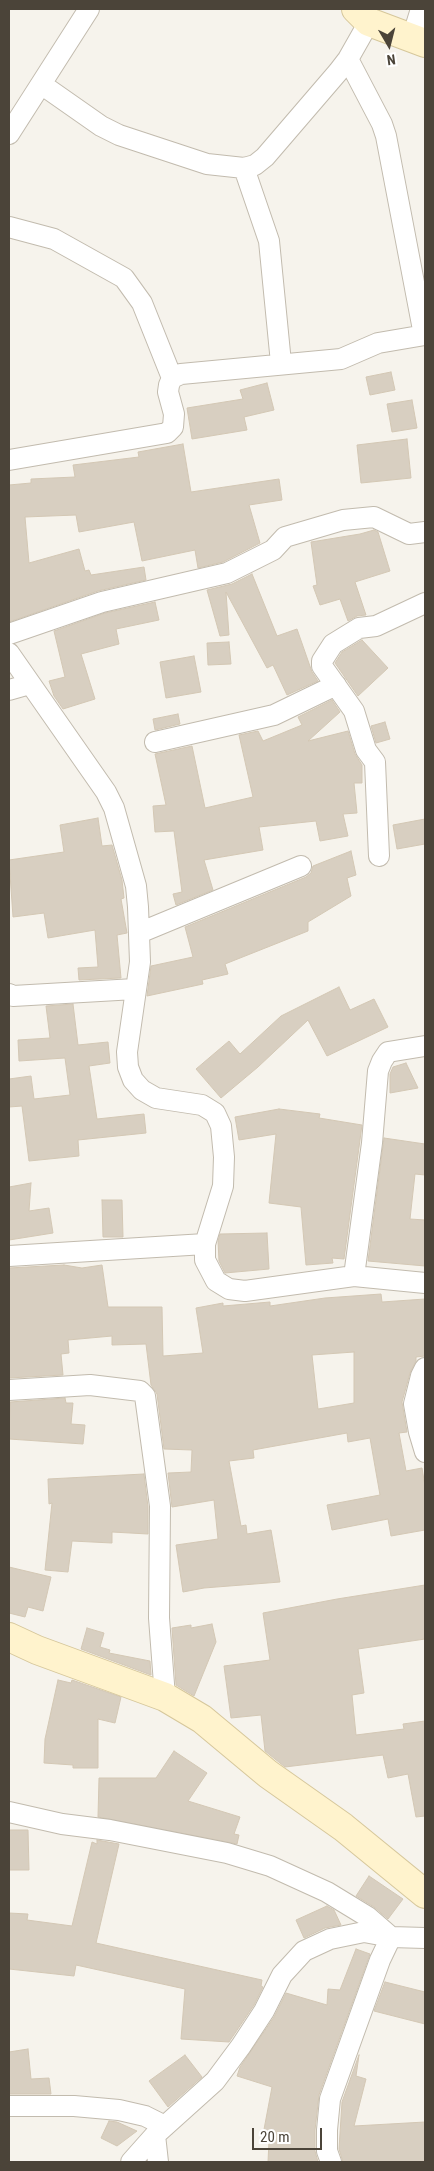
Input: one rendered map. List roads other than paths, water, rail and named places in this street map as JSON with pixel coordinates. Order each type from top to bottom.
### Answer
[{"type":"main road","points":[[363,15],[419,41]]},
{"type":"main road","points":[[9,1637],[37,1650],[165,1697],[202,1718],[268,1774],[343,1827],[425,1894]]},
{"type":"street","points":[[9,134],[89,9]]},
{"type":"street","points":[[419,41],[421,9]]},
{"type":"street","points":[[41,84],[101,126],[119,135],[207,164],[244,168],[255,165],[265,157],[348,59],[363,15]]},
{"type":"street","points":[[172,378],[181,374],[342,358],[378,343],[425,335],[386,136],[382,124],[348,59]]},
{"type":"street","points":[[244,168],[269,241],[281,363]]},
{"type":"street","points":[[9,227],[54,239],[124,278],[142,303],[172,378],[168,392],[174,414],[173,428],[167,433],[9,460]]},
{"type":"street","points":[[9,634],[102,602],[227,573],[273,550],[285,537],[343,520],[374,518],[409,534],[425,532]]},
{"type":"street","points":[[379,856],[375,762],[366,750],[354,711],[322,666],[326,652],[333,644],[359,628],[376,626],[425,603]]},
{"type":"street","points":[[9,653],[106,792],[114,808],[136,886],[140,962],[127,1052],[128,1067],[133,1080],[142,1090],[156,1098],[202,1105],[214,1113],[221,1126],[224,1157],[223,1186],[205,1244],[205,1260],[216,1282],[229,1289],[244,1291],[354,1276],[425,1282]]},
{"type":"street","points":[[9,690],[30,684]]},
{"type":"street","points":[[155,742],[274,715],[336,685]]},
{"type":"street","points":[[139,933],[300,866]]},
{"type":"street","points":[[9,994],[13,996],[135,989]]},
{"type":"street","points":[[354,1276],[372,1143],[378,1071],[388,1052],[425,1046]]},
{"type":"street","points":[[9,1256],[205,1244]]},
{"type":"street","points":[[425,1368],[414,1404],[425,1452]]},
{"type":"street","points":[[9,1390],[90,1385],[140,1390],[144,1396],[160,1506],[159,1618],[165,1697]]},
{"type":"street","points":[[9,1812],[62,1824],[110,1830],[227,1853],[270,1866],[326,1892],[368,1916],[391,1937]]},
{"type":"street","points":[[131,2162],[160,2131],[215,2081],[264,2012],[282,1974],[304,1951],[330,1939],[364,1932],[391,1937],[425,1938]]},
{"type":"street","points":[[331,2162],[327,2151],[330,2099],[380,1960],[391,1937]]},
{"type":"street","points":[[9,2106],[74,2106],[119,2110],[145,2116],[160,2131],[158,2162]]}]
